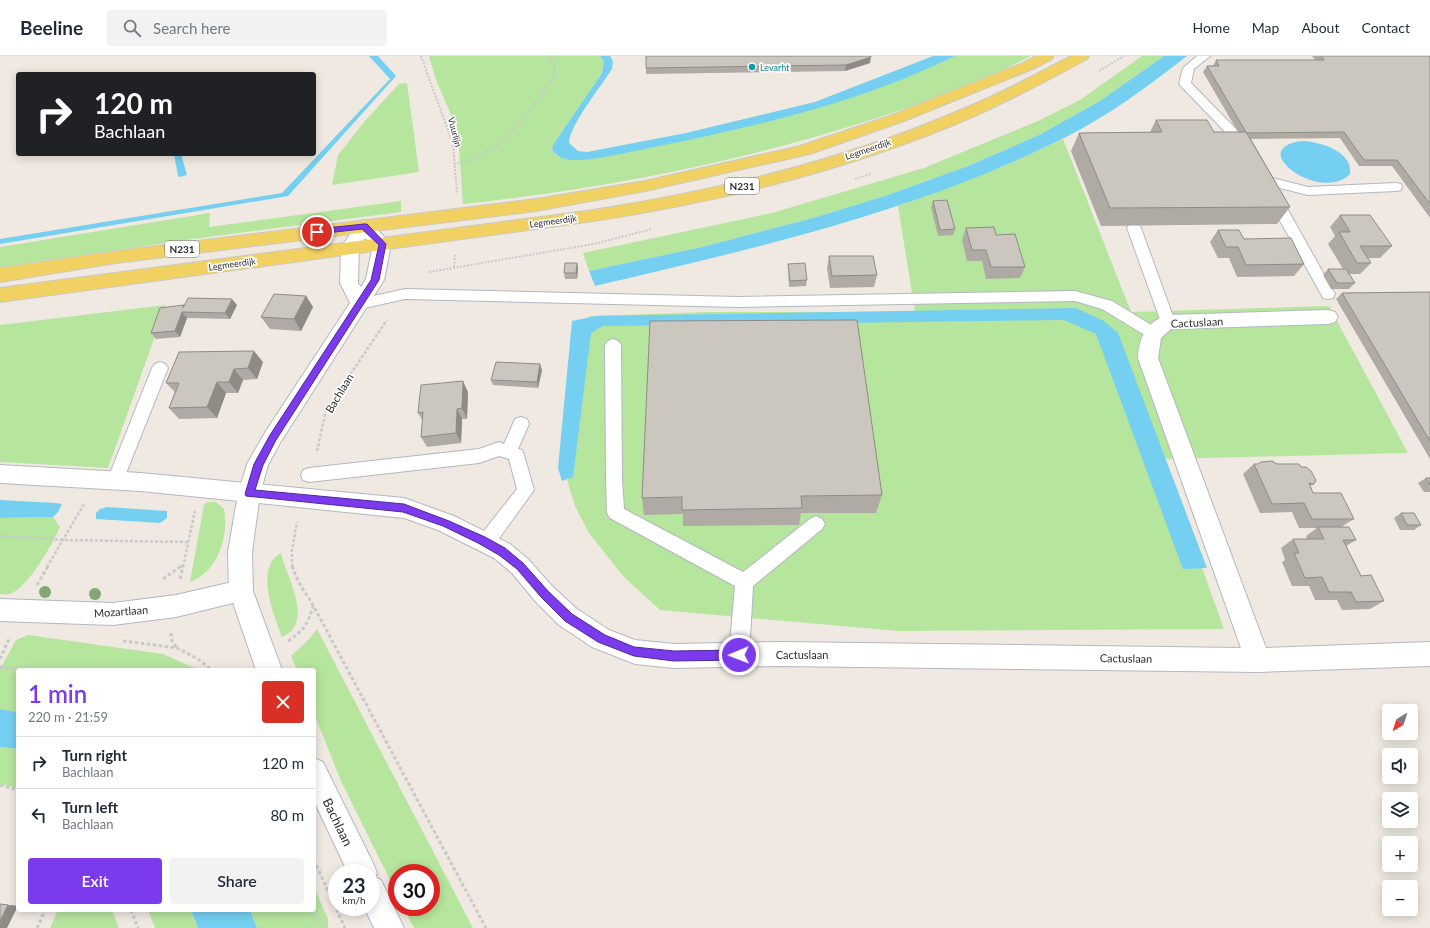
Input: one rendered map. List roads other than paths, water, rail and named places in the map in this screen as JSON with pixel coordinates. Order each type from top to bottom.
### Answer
[{"type":"main road","name":"Legmeerdijk","points":[[0,275],[116,257],[536,205],[645,186],[804,150],[898,118],[1028,66],[1047,56]]},
{"type":"main road","name":"Legmeerdijk","points":[[0,295],[611,213],[738,187],[843,158],[922,131],[987,106],[1040,80],[1082,56]]},
{"type":"street","points":[[268,668],[240,591],[240,552],[249,494],[258,464],[273,437],[360,304],[375,280],[382,244],[364,226],[350,248],[350,283],[360,304]]},
{"type":"street","name":"Cactuslaan","points":[[1160,328],[1328,317]]},
{"type":"street","points":[[1160,328],[1148,345],[1148,358],[1258,660]]},
{"type":"street","points":[[0,474],[107,480],[201,488],[249,494]]},
{"type":"street","name":"Cactuslaan","points":[[249,494],[302,497],[404,508],[446,523],[486,542],[520,566],[544,594],[568,618],[601,639],[634,652],[674,656],[739,655],[1258,660],[1430,654]]},
{"type":"street","name":"Mozartlaan","points":[[11,610],[113,614],[176,606],[240,591]]},
{"type":"street","name":"Bachlaan","points":[[316,775],[359,864]]},
{"type":"street","points":[[380,909],[389,928]]},
{"type":"lane","points":[[1204,56],[1189,68],[1185,84],[1233,133],[1265,180],[1328,294]]},
{"type":"lane","points":[[1265,180],[1308,190],[1396,187]]},
{"type":"lane","points":[[1134,228],[1160,328]]},
{"type":"lane","points":[[360,304],[405,294],[738,302],[1075,296],[1107,305],[1160,328]]},
{"type":"lane","points":[[613,345],[614,479],[616,513],[744,582]]},
{"type":"lane","points":[[107,480],[160,368]]},
{"type":"lane","points":[[508,452],[520,424]]},
{"type":"lane","points":[[309,475],[479,456],[499,449],[516,455],[526,490],[486,542]]},
{"type":"lane","points":[[739,655],[744,582],[816,524]]},
{"type":"water","points":[[369,56],[378,56],[396,76],[288,196],[0,244],[0,239],[282,193],[390,79]]},
{"type":"water","points":[[600,56],[610,56],[613,61],[612,69],[580,116],[570,136],[569,143],[578,151],[587,152],[686,133],[815,102],[933,56],[955,56],[915,74],[845,100],[774,120],[612,156],[579,160],[565,159],[558,156],[552,150],[553,145],[602,73],[604,61]]},
{"type":"water","points":[[1164,56],[1187,56],[1126,101],[1079,130],[1007,165],[950,187],[893,208],[835,226],[717,257],[595,286],[589,271],[702,247],[813,218],[885,196],[968,166],[1039,135],[1100,101]]},
{"type":"water","points":[[1305,141],[1320,144],[1342,154],[1350,166],[1350,174],[1335,182],[1326,183],[1308,179],[1292,171],[1282,159],[1282,150],[1294,142]]},
{"type":"water","points":[[174,156],[182,156],[187,175],[180,177],[178,176]]},
{"type":"water","points":[[1076,308],[1104,321],[1118,333],[1207,568],[1183,569],[1096,334],[1064,320],[603,326],[591,333],[573,477],[562,481],[558,468],[572,321],[596,316]]},
{"type":"water","points":[[0,500],[62,504],[58,512],[53,517],[0,518]]},
{"type":"water","points":[[107,507],[167,511],[167,518],[160,523],[96,519],[96,513],[100,509]]},
{"type":"water","points":[[0,709],[16,712],[16,749],[0,747]]},
{"type":"water","points":[[192,912],[251,912],[257,928],[198,928]]},
{"type":"place","name":"Levarht","points":[[752,67]]}]
